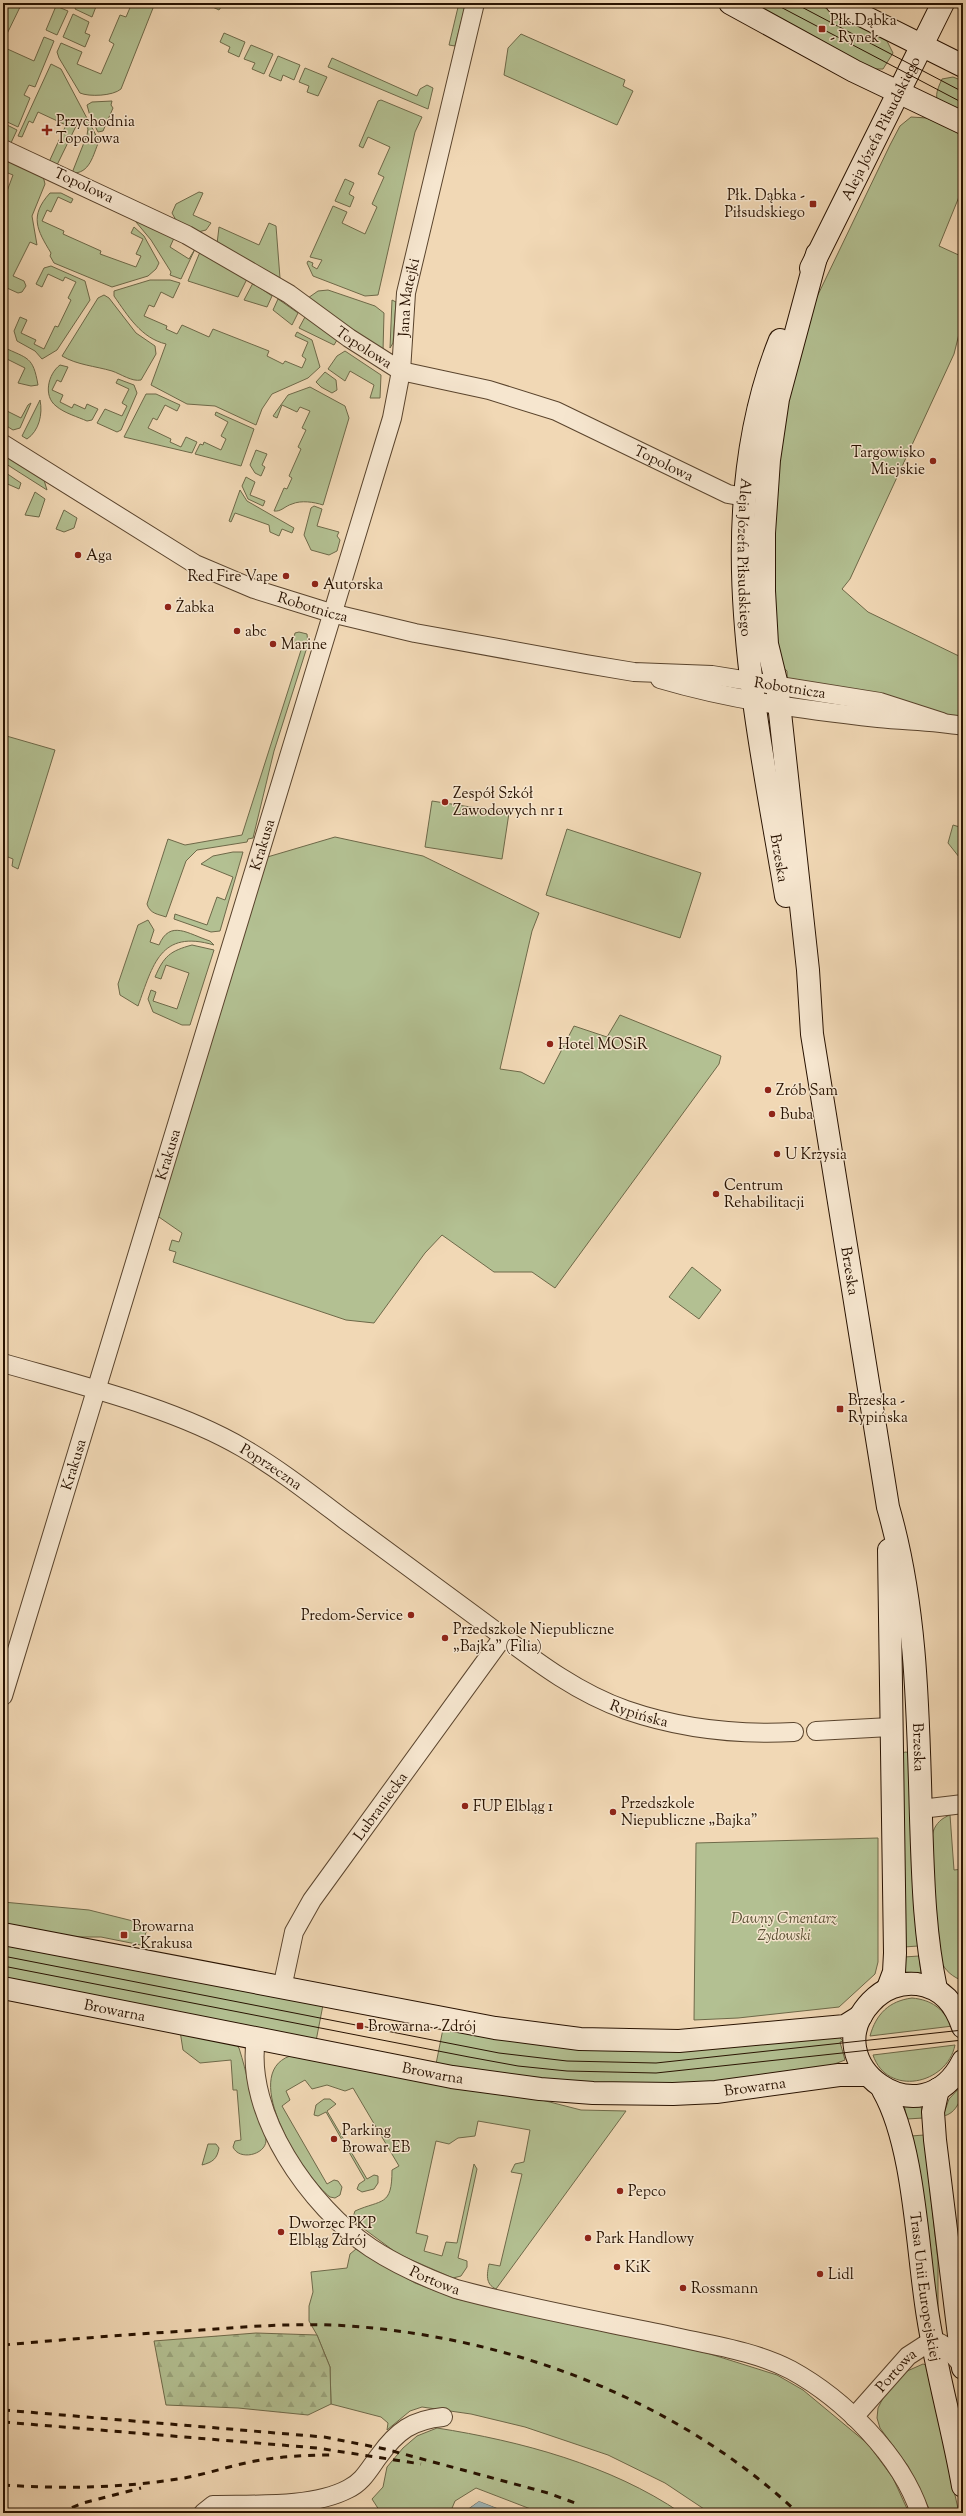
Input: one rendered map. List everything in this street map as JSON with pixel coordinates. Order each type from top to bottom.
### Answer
[{"type":"main road","points":[[730,3],[899,93],[963,123]]},
{"type":"main road","points":[[837,3],[921,47],[963,66]]},
{"type":"main road","name":"Aleja Józefa Piłsudskiego","points":[[754,691],[744,613],[742,564],[745,497],[752,439],[762,390],[794,305],[817,254],[943,3]]},
{"type":"main road","name":"Aleja Józefa Piłsudskiego","points":[[777,695],[767,644],[764,591],[764,534],[769,460],[778,399],[817,254]]},
{"type":"main road","name":"Brzeska","points":[[754,691],[804,1007],[812,1034]]},
{"type":"main road","name":"Brzeska","points":[[777,695],[808,970],[812,1034],[888,1506],[900,1551],[912,1633],[925,1918],[948,1992]]},
{"type":"main road","name":"Brzeska","points":[[888,1506],[890,1728],[895,1953],[894,1972],[888,1988]]},
{"type":"main road","points":[[3,1934],[495,2028],[580,2040],[615,2041],[698,2039],[834,2027],[852,2023],[861,2016],[876,1997],[888,1988],[910,1984],[948,1992],[963,2027]]},
{"type":"main road","name":"Browarna","points":[[3,1988],[486,2082],[593,2093],[640,2095],[716,2092],[839,2075],[867,2075]]},
{"type":"main road","points":[[861,2016],[855,2035],[856,2051],[867,2075],[883,2090],[904,2096],[915,2096],[938,2089],[955,2075],[963,2061]]},
{"type":"main road","name":"Trasa Unii Europejskiej","points":[[938,2089],[933,2112],[935,2140],[963,2367]]},
{"type":"main road","name":"Trasa Unii Europejskiej","points":[[883,2090],[899,2125],[909,2179],[933,2343],[963,2486]]},
{"type":"street","name":"Jana Matejki","points":[[331,613],[392,418],[401,371],[406,293],[475,3]]},
{"type":"street","name":"Topolowa","points":[[3,148],[187,235],[289,294],[349,338],[401,371],[489,390],[556,411],[728,494],[745,497]]},
{"type":"street","name":"Robotnicza","points":[[3,444],[195,564],[254,589],[331,613],[415,633],[634,672],[709,694],[754,691],[879,718],[942,722],[963,726]]},
{"type":"street","name":"Krakusa","points":[[3,1696],[331,613]]},
{"type":"street","name":"Poprzeczna","points":[[3,1363],[96,1390],[152,1409],[226,1439],[279,1472],[503,1637]]},
{"type":"street","name":"Rypińska","points":[[503,1637],[565,1681],[625,1710],[676,1724],[707,1730],[743,1733],[794,1732]]},
{"type":"street","name":"Lubraniecka","points":[[282,1988],[294,1932],[312,1900],[503,1637]]},
{"type":"street","points":[[816,1731],[890,1728]]},
{"type":"street","points":[[921,1809],[963,1804]]},
{"type":"street","name":"Portowa","points":[[256,2038],[254,2061],[260,2096],[283,2151],[324,2205],[370,2247],[426,2278],[456,2289],[749,2355],[791,2371],[854,2417],[878,2441],[905,2478],[920,2513]]},
{"type":"street","name":"Portowa","points":[[854,2417],[908,2356],[918,2349],[933,2343],[945,2346],[963,2367]]},
{"type":"street","points":[[202,2513],[212,2505],[293,2502],[327,2497],[348,2490],[362,2480],[402,2429],[414,2422],[443,2417]]},
{"type":"green space","points":[[3,3],[22,3],[3,42]]},
{"type":"green space","points":[[77,3],[104,3],[103,6],[97,4],[92,17],[75,9]]},
{"type":"green space","points":[[132,3],[155,3],[121,89],[112,93],[101,95],[80,93],[59,58],[57,52],[61,43],[82,52],[77,64],[101,74],[114,44],[109,41],[120,15],[126,17]]},
{"type":"green space","points":[[204,3],[224,3],[219,10]]},
{"type":"green space","points":[[459,3],[466,3],[455,46],[449,45]]},
{"type":"green space","points":[[748,3],[816,3],[887,41],[893,53],[883,69],[873,69]]},
{"type":"green space","points":[[56,6],[68,11],[57,35],[46,30]]},
{"type":"green space","points":[[73,14],[89,22],[85,33],[90,35],[85,47],[63,37]]},
{"type":"green space","points":[[224,33],[245,42],[239,57],[228,52],[230,47],[220,42]]},
{"type":"green space","points":[[521,34],[625,80],[623,86],[633,91],[617,125],[504,75],[508,48]]},
{"type":"green space","points":[[44,37],[54,41],[35,87],[29,85],[24,95],[30,98],[18,127],[3,120],[3,47],[34,61]]},
{"type":"green space","points":[[251,45],[273,54],[264,74],[252,69],[255,63],[244,59]]},
{"type":"green space","points":[[278,56],[300,65],[294,80],[283,75],[281,81],[269,76]]},
{"type":"green space","points":[[332,58],[417,96],[420,89],[427,85],[433,88],[428,109],[328,67]]},
{"type":"green space","points":[[51,64],[61,69],[99,141],[90,163],[83,170],[78,172],[72,173],[87,135],[88,129],[85,123],[79,120],[57,165],[49,162],[66,125],[38,112],[33,123],[29,121],[22,137],[18,136]]},
{"type":"green space","points":[[305,68],[327,77],[318,96],[307,92],[309,86],[299,82]]},
{"type":"green space","points":[[953,77],[963,81],[963,115],[939,103],[937,99],[938,88],[942,79]]},
{"type":"green space","points":[[381,100],[422,117],[415,132],[378,295],[365,296],[313,276],[307,263],[308,261],[313,263],[312,266],[317,269],[322,260],[310,257],[333,206],[347,212],[342,223],[365,234],[377,207],[372,204],[384,177],[378,174],[390,147],[368,137],[363,148],[359,146],[378,101]]},
{"type":"green space","points":[[112,101],[111,105],[113,108],[103,131],[98,132],[90,116],[87,105],[92,102]]},
{"type":"green space","points":[[911,117],[927,118],[963,134],[963,187],[939,246],[963,257],[963,318],[954,354],[850,579],[842,589],[868,612],[963,658],[963,726],[788,697],[787,671],[784,668],[770,622],[780,430],[814,303],[890,145],[900,126]]},
{"type":"green space","points":[[3,123],[17,130],[10,145],[3,142]]},
{"type":"green space","points":[[3,158],[43,176],[45,184],[32,216],[37,245],[30,242],[13,276],[24,281],[26,286],[22,292],[18,293],[7,288],[3,296],[3,202],[13,175],[3,171]]},
{"type":"green space","points":[[345,179],[354,183],[349,194],[354,197],[350,207],[335,201]]},
{"type":"green space","points":[[199,192],[203,193],[193,215],[211,223],[206,230],[198,232],[177,222],[172,213],[176,204]]},
{"type":"green space","points":[[50,193],[61,193],[73,199],[71,203],[58,197],[51,212],[47,210],[42,221],[64,231],[63,234],[101,251],[100,254],[136,267],[141,256],[136,254],[143,239],[131,233],[134,227],[144,236],[159,263],[156,269],[148,276],[112,287],[54,263],[37,223],[39,209],[43,201]]},
{"type":"green space","points":[[137,219],[174,238],[170,247],[189,259],[195,249],[181,279],[170,275],[171,272],[151,240],[136,222]]},
{"type":"green space","points":[[269,223],[276,226],[280,278],[217,244],[219,227],[259,245]]},
{"type":"green space","points":[[200,252],[247,279],[238,297],[188,281]]},
{"type":"green space","points":[[51,266],[85,281],[90,300],[57,350],[42,359],[35,351],[17,341],[14,331],[20,317],[27,320],[21,333],[36,340],[34,344],[44,349],[55,326],[58,327],[71,300],[68,298],[76,282],[65,277],[63,281],[48,274],[42,287],[36,284],[44,268]]},
{"type":"green space","points":[[150,280],[170,280],[180,283],[173,298],[161,292],[154,307],[149,305],[144,316],[167,326],[166,329],[177,334],[182,325],[209,337],[213,329],[269,351],[267,356],[283,364],[285,361],[302,368],[306,359],[302,356],[308,342],[295,336],[297,332],[312,340],[320,367],[308,378],[272,394],[262,409],[256,425],[215,406],[187,404],[151,385],[166,344],[149,337],[142,331],[130,318],[114,296],[114,291]]},
{"type":"green space","points":[[253,283],[272,296],[267,307],[244,300]]},
{"type":"green space","points":[[328,290],[375,306],[384,313],[383,351],[308,298],[318,291]]},
{"type":"green space","points":[[104,295],[109,298],[136,333],[155,346],[156,354],[141,380],[130,379],[112,371],[80,363],[62,356],[98,298]]},
{"type":"green space","points":[[278,299],[298,313],[292,325],[273,310]]},
{"type":"green space","points":[[392,300],[396,302],[393,343],[390,348]]},
{"type":"green space","points":[[305,317],[337,340],[334,345],[299,328]]},
{"type":"green space","points":[[3,347],[24,357],[31,363],[38,385],[31,386],[18,383],[25,368],[3,357]]},
{"type":"green space","points":[[345,351],[381,375],[380,398],[370,398],[374,385],[350,371],[345,381],[328,369],[337,356]]},
{"type":"green space","points":[[60,365],[68,367],[61,382],[57,380],[52,390],[63,395],[60,402],[72,408],[74,404],[85,409],[87,404],[98,409],[92,420],[87,421],[67,413],[56,406],[49,397],[48,391],[50,379],[52,374]]},
{"type":"green space","points":[[325,372],[336,380],[337,390],[332,393],[321,387],[316,382]]},
{"type":"green space","points":[[118,379],[134,385],[137,393],[121,430],[117,432],[97,423],[105,409],[122,416],[127,406],[122,403],[129,389],[116,383]]},
{"type":"green space","points":[[310,387],[345,406],[349,418],[323,505],[312,502],[299,502],[279,511],[274,511],[284,488],[287,489],[292,478],[289,476],[301,449],[298,447],[306,430],[302,428],[310,411],[300,407],[297,412],[282,405],[277,418],[273,416],[288,395]]},
{"type":"green space","points":[[146,394],[156,394],[180,405],[177,411],[165,405],[157,420],[153,418],[148,428],[171,439],[170,442],[181,447],[186,437],[197,442],[192,453],[124,437]]},
{"type":"green space","points":[[40,400],[41,411],[39,422],[35,432],[27,439],[22,436]]},
{"type":"green space","points":[[31,403],[20,428],[13,430],[5,425],[3,409],[21,418],[28,405]]},
{"type":"green space","points":[[216,412],[254,429],[241,466],[195,454],[200,444],[203,445],[204,442],[221,450],[226,439],[221,436],[228,422],[215,415]]},
{"type":"green space","points":[[256,450],[267,454],[262,465],[265,467],[261,476],[255,473],[250,465]]},
{"type":"green space","points":[[3,453],[44,480],[47,490],[3,462]]},
{"type":"green space","points":[[3,471],[21,483],[19,489],[3,482]]},
{"type":"green space","points":[[246,477],[255,482],[250,495],[265,501],[263,506],[248,499],[242,486]]},
{"type":"green space","points":[[240,490],[247,501],[294,528],[292,533],[282,529],[279,536],[270,532],[269,525],[235,513],[231,522],[229,521]]},
{"type":"green space","points":[[35,492],[45,499],[39,517],[25,515]]},
{"type":"green space","points":[[314,506],[322,509],[317,526],[339,532],[337,536],[340,540],[337,551],[329,555],[311,550],[304,535],[311,508]]},
{"type":"green space","points":[[64,510],[77,518],[74,528],[64,532],[56,529]]},
{"type":"green space","points":[[299,632],[307,634],[308,644],[274,751],[253,838],[248,839],[247,842],[197,850],[186,861],[166,917],[155,913],[150,910],[147,904],[168,839],[185,845],[242,835],[302,647],[295,642],[292,646],[295,633]]},
{"type":"green space","points":[[3,735],[55,750],[18,869],[12,866],[13,859],[3,855]]},
{"type":"green space","points":[[432,801],[509,813],[502,859],[425,847]]},
{"type":"green space","points":[[953,825],[963,828],[963,862],[948,843]]},
{"type":"green space","points":[[567,829],[701,873],[680,938],[546,895]]},
{"type":"green space","points":[[335,837],[423,856],[539,913],[532,931],[500,1069],[521,1072],[544,1084],[574,1026],[607,1037],[620,1015],[721,1056],[719,1064],[555,1288],[532,1272],[494,1272],[442,1235],[425,1253],[374,1323],[346,1320],[173,1262],[176,1252],[169,1250],[172,1240],[179,1242],[182,1233],[156,1215],[264,858]]},
{"type":"green space","points":[[233,852],[243,852],[220,931],[211,932],[174,919],[175,914],[207,925],[217,897],[225,900],[233,877],[201,864],[213,856]]},
{"type":"green space","points":[[148,920],[154,930],[150,942],[159,945],[163,937],[174,930],[187,932],[210,941],[214,945],[196,941],[181,942],[170,946],[161,954],[154,964],[138,1006],[120,995],[118,984],[138,925]]},
{"type":"green space","points":[[192,945],[214,950],[190,1025],[182,1025],[153,1012],[148,999],[151,990],[156,992],[153,1001],[177,1009],[189,973],[166,965],[161,979],[155,977],[161,964],[169,955]]},
{"type":"green space","points":[[692,1267],[721,1290],[699,1319],[669,1297]]},
{"type":"green space","points":[[901,1753],[909,1753],[918,1946],[904,1947]]},
{"type":"green space","points":[[950,1815],[954,1870],[963,1869],[963,1981],[950,1973],[941,1961],[938,1951],[934,1917],[931,1875],[933,1832],[940,1821]]},
{"type":"green space","name":"Dawny Cmentarz Żydowski","points":[[878,1838],[878,1962],[875,1974],[839,2007],[738,2018],[694,2020],[696,1843]]},
{"type":"green space","points":[[3,1902],[89,1910],[149,1925],[141,1945],[101,1937],[69,1937],[3,1925]]},
{"type":"green space","points":[[3,1943],[323,2005],[316,2041],[3,1979]]},
{"type":"green space","points":[[919,1956],[921,1973],[905,1972],[904,1957]]},
{"type":"green space","points":[[912,1998],[931,2003],[936,2006],[945,2014],[953,2026],[870,2036],[876,2021],[885,2010],[897,2002]]},
{"type":"green space","points":[[443,2029],[839,2037],[843,2041],[840,2042],[845,2060],[824,2068],[709,2083],[580,2084],[436,2064]]},
{"type":"green space","points":[[180,2031],[236,2045],[239,2048],[266,2141],[265,2146],[257,2153],[246,2155],[241,2154],[233,2147],[235,2141],[241,2140],[237,2090],[233,2090],[231,2060],[200,2063],[183,2050]]},
{"type":"green space","points":[[955,2045],[950,2059],[941,2069],[929,2077],[916,2081],[903,2081],[891,2077],[880,2068],[873,2055]]},
{"type":"green space","points":[[290,2056],[534,2098],[581,2110],[626,2111],[496,2289],[488,2282],[487,2275],[489,2264],[500,2266],[522,2174],[511,2172],[515,2164],[524,2162],[530,2130],[478,2121],[475,2136],[458,2138],[449,2144],[436,2141],[416,2233],[428,2236],[424,2251],[442,2256],[446,2242],[457,2243],[474,2164],[477,2169],[458,2258],[467,2261],[467,2267],[461,2276],[453,2278],[398,2254],[352,2220],[355,2211],[384,2200],[390,2190],[392,2170],[399,2166],[353,2088],[345,2091],[327,2085],[312,2089],[305,2080],[286,2091],[290,2100],[282,2106],[327,2184],[334,2180],[338,2181],[342,2187],[340,2195],[335,2198],[330,2197],[305,2169],[281,2126],[273,2103],[271,2083],[276,2066]]},
{"type":"green space","points":[[963,2084],[962,2094],[958,2104],[952,2112],[943,2116],[949,2099]]},
{"type":"green space","points":[[324,2099],[330,2099],[336,2104],[327,2111],[367,2179],[374,2175],[378,2176],[378,2183],[374,2189],[362,2192],[357,2189],[359,2184],[365,2180],[326,2112],[318,2116],[314,2115],[316,2105]]},
{"type":"green space","points":[[904,2105],[921,2106],[923,2118],[907,2119]]},
{"type":"green space","points":[[924,2135],[938,2261],[938,2311],[911,2136]]},
{"type":"green space","points":[[208,2144],[216,2144],[219,2148],[218,2152],[214,2160],[202,2165]]},
{"type":"green space","points":[[356,2249],[415,2283],[457,2299],[707,2353],[777,2375],[803,2390],[868,2444],[893,2478],[909,2513],[710,2513],[665,2483],[608,2455],[525,2427],[471,2414],[422,2407],[410,2411],[387,2430],[388,2423],[381,2417],[331,2404],[330,2367],[317,2335],[309,2321],[309,2306],[313,2292],[311,2272],[347,2268],[350,2254]]},
{"type":"green space","points":[[256,2333],[317,2335],[330,2367],[331,2404],[308,2415],[238,2408],[166,2405],[154,2341]]},
{"type":"green space","points":[[923,2364],[926,2365],[959,2513],[931,2513],[908,2466],[880,2428],[877,2418],[878,2408],[883,2398],[905,2372]]},
{"type":"green space","points":[[437,2428],[500,2440],[564,2457],[625,2481],[654,2496],[681,2513],[541,2513],[476,2488],[455,2501],[450,2513],[381,2513],[372,2499],[383,2487],[387,2467],[403,2448],[417,2436]]},
{"type":"water","points":[[479,2501],[509,2513],[463,2513]]},
{"type":"pier","points":[[479,2499],[510,2511],[511,2513],[479,2501],[461,2513],[463,2509]]},
{"type":"tram line","points":[[773,3],[963,103]]},
{"type":"tram line","points":[[794,3],[963,92]]},
{"type":"tram line","points":[[3,1956],[499,2053],[567,2061],[656,2063],[963,2030]]},
{"type":"tram line","points":[[3,1966],[469,2057],[518,2066],[567,2071],[656,2073],[963,2040]]},
{"type":"railway","points":[[3,2345],[262,2326],[322,2325],[362,2327],[422,2334],[481,2346],[539,2363],[596,2384],[651,2410],[703,2440],[752,2474],[798,2513]]},
{"type":"railway","points":[[3,2410],[324,2437],[385,2449],[548,2493],[575,2503]]},
{"type":"railway","points":[[3,2422],[317,2448],[421,2464]]},
{"type":"railway","points":[[3,2485],[47,2487],[113,2486],[188,2477],[265,2459],[296,2456],[336,2455]]},
{"type":"railway","points":[[59,2513],[83,2503],[141,2488]]},
{"type":"place","name":"Płk.Dąbka - Rynek","points":[[822,29]]},
{"type":"place","name":"Przychodnia Topolowa","points":[[47,130]]},
{"type":"place","name":"Płk. Dąbka - Piłsudskiego","points":[[813,204]]},
{"type":"place","name":"Targowisko Miejskie","points":[[933,461]]},
{"type":"place","name":"Aga","points":[[78,555]]},
{"type":"place","name":"Red Fire Vape","points":[[286,576]]},
{"type":"place","name":"Autorska","points":[[315,584]]},
{"type":"place","name":"Żabka","points":[[168,607]]},
{"type":"place","name":"abc","points":[[237,631]]},
{"type":"place","name":"Marine","points":[[273,644]]},
{"type":"place","name":"Zespół Szkół Zawodowych nr 1","points":[[445,802]]},
{"type":"place","name":"Hotel MOSiR","points":[[550,1044]]},
{"type":"place","name":"Zrób Sam","points":[[768,1090]]},
{"type":"place","name":"Buba","points":[[772,1114]]},
{"type":"place","name":"U Krzysia","points":[[777,1154]]},
{"type":"place","name":"Centrum Rehabilitacji","points":[[716,1194]]},
{"type":"place","name":"Brzeska - Rypińska","points":[[840,1409]]},
{"type":"place","name":"Predom-Service","points":[[411,1615]]},
{"type":"place","name":"Przedszkole Niepubliczne „Bajka” (Filia)","points":[[445,1638]]},
{"type":"place","name":"FUP Elbląg 1","points":[[465,1806]]},
{"type":"place","name":"Przedszkole Niepubliczne „Bajka”","points":[[613,1812]]},
{"type":"place","name":"Browarna - Krakusa","points":[[124,1935]]},
{"type":"place","name":"Browarna - Zdrój","points":[[360,2026]]},
{"type":"place","name":"Parking Browar EB","points":[[334,2139]]},
{"type":"place","name":"Pepco","points":[[620,2191]]},
{"type":"place","name":"Dworzec PKP Elbląg Zdrój","points":[[281,2232]]},
{"type":"place","name":"Park Handlowy","points":[[588,2238]]},
{"type":"place","name":"KiK","points":[[617,2267]]},
{"type":"place","name":"Lidl","points":[[820,2274]]},
{"type":"place","name":"Rossmann","points":[[683,2288]]}]
